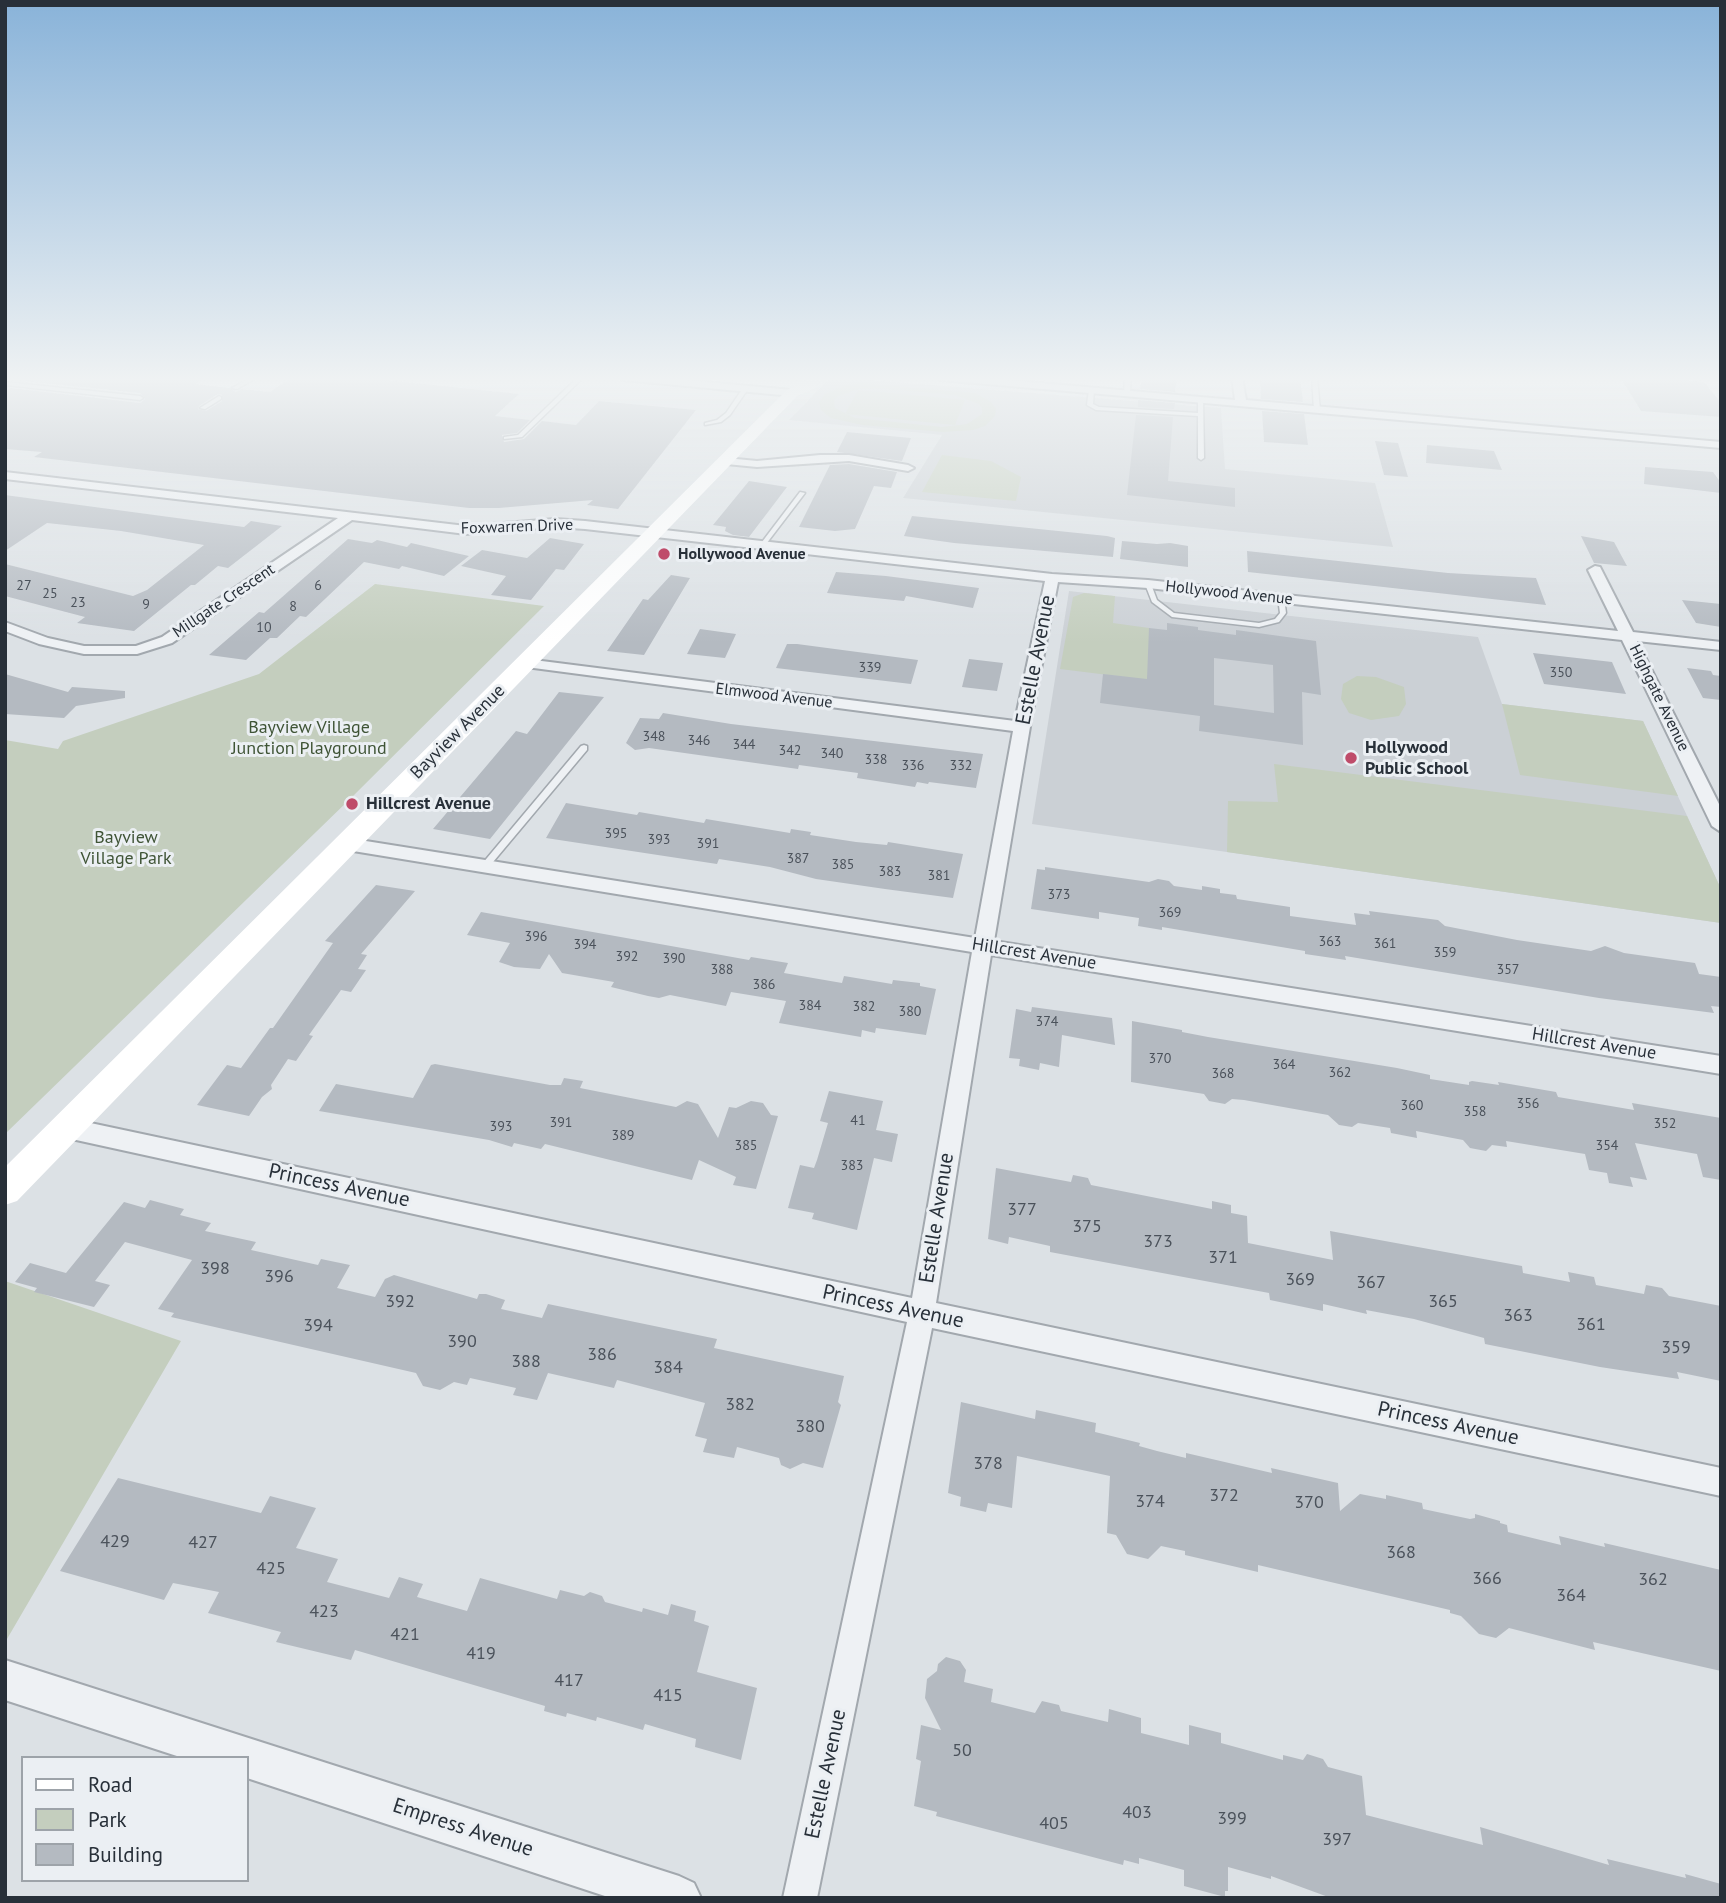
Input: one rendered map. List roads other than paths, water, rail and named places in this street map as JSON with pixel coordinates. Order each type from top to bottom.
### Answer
[{"type":"main road","name":"Bayview Avenue","points":[[5,1190],[721,466]]},
{"type":"street","points":[[895,466],[908,468]]},
{"type":"street","name":"Foxwarren Drive","points":[[5,475],[466,530],[555,523],[653,534]]},
{"type":"street","name":"Millgate Crescent","points":[[5,626],[44,641],[83,650],[137,650],[167,640],[351,515]]},
{"type":"street","name":"Hollywood Avenue","points":[[653,534],[1052,578],[1149,584],[1721,646]]},
{"type":"street","name":"Highgate Avenue","points":[[1595,570],[1719,820]]},
{"type":"street","name":"Estelle Avenue","points":[[800,1898],[922,1313],[983,946],[1052,578]]},
{"type":"street","name":"Elmwood Avenue","points":[[526,663],[1023,727]]},
{"type":"street","name":"Hillcrest Avenue","points":[[347,844],[1721,1065]]},
{"type":"street","name":"Princess Avenue","points":[[67,1128],[1721,1482]]},
{"type":"street","name":"Empress Avenue","points":[[5,1680],[241,1756]]},
{"type":"street","name":"Empress Avenue","points":[[248,1758],[679,1898]]},
{"type":"lane","points":[[761,547],[802,493]]},
{"type":"lane","points":[[1149,584],[1154,601],[1172,615],[1259,625],[1277,621],[1283,613],[1281,598]]},
{"type":"lane","points":[[485,866],[584,748]]},
{"type":"place","name":"Hollywood Avenue","points":[[664,554]]},
{"type":"place","name":"Hollywood Public School","points":[[1351,758]]},
{"type":"place","name":"Hillcrest Avenue","points":[[352,804]]},
{"type":"park label","name":"Bayview Village Junction Playground","points":[[309,738]]},
{"type":"park label","name":"Bayview Village Park","points":[[126,848]]}]
